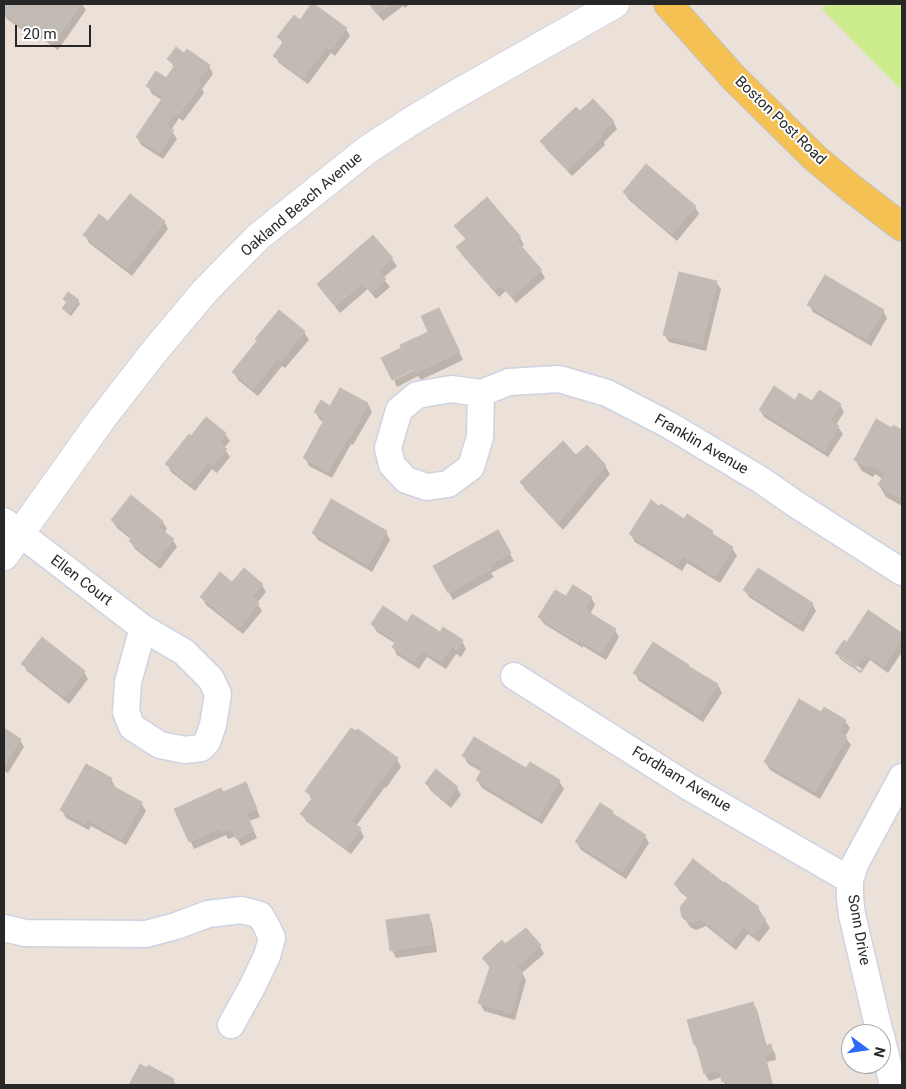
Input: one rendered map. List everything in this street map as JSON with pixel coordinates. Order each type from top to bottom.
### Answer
[{"type":"main road","name":"Boston Post Road","points":[[668,4],[734,76],[815,158],[902,227]]},
{"type":"street","name":"Oakland Beach Avenue","points":[[4,556],[11,527],[101,420],[153,353],[205,291],[258,237],[367,150],[453,96],[615,4]]},
{"type":"street","name":"Franklin Avenue","points":[[481,393],[509,382],[559,379],[606,393],[669,425],[753,475],[902,572]]},
{"type":"street","name":"Ellen Court","points":[[11,527],[143,628],[184,652],[211,679],[218,694],[213,725],[207,742],[201,748],[185,750],[160,745],[132,727],[126,712],[128,682],[143,628]]},
{"type":"street","name":"Fordham Avenue","points":[[514,676],[689,787],[850,880]]},
{"type":"street","name":"Sonn Drive","points":[[878,1024],[852,915],[850,880],[854,864],[902,777]]},
{"type":"street","points":[[4,928],[24,933],[146,934],[176,926],[208,914],[242,910],[260,915],[272,938],[267,956],[252,988],[231,1024]]},
{"type":"street","name":"Sonn Drive","points":[[891,1067],[895,1080]]},
{"type":"green space","points":[[828,4],[902,4],[902,91],[822,9]]},
{"type":"building","points":[[4,4],[81,4],[53,43],[23,22],[21,26],[4,14]]},
{"type":"building","points":[[311,4],[314,4],[347,28],[331,50],[326,47],[303,78],[273,56],[284,41],[277,37],[294,15],[300,20]]},
{"type":"building","points":[[369,4],[391,4],[377,14]]},
{"type":"building","points":[[176,47],[184,53],[187,49],[210,65],[197,82],[201,85],[178,115],[175,112],[166,125],[174,130],[159,153],[136,137],[163,97],[146,86],[156,71],[166,78],[175,65],[167,59]]},
{"type":"building","points":[[593,99],[614,121],[600,134],[602,137],[567,170],[540,141],[576,107],[580,111]]},
{"type":"building","points":[[646,164],[696,206],[672,234],[623,192]]},
{"type":"building","points":[[130,194],[165,221],[127,269],[83,235],[99,214],[108,221]]},
{"type":"building","points":[[487,197],[521,237],[516,240],[542,270],[511,297],[501,285],[494,291],[456,247],[466,239],[454,226]]},
{"type":"building","points":[[373,235],[393,258],[379,271],[386,279],[371,293],[363,283],[335,306],[317,284]]},
{"type":"building","points":[[679,272],[717,281],[702,344],[663,335]]},
{"type":"building","points":[[825,275],[884,310],[866,339],[807,305]]},
{"type":"building","points":[[68,292],[79,300],[69,314],[62,308],[67,302],[63,299]]},
{"type":"building","points":[[439,308],[460,352],[415,373],[413,370],[392,380],[381,358],[401,348],[400,345],[428,332],[421,316]]},
{"type":"building","points":[[279,310],[305,331],[280,361],[277,359],[253,389],[232,372],[257,341],[255,339]]},
{"type":"building","points":[[774,386],[795,400],[799,393],[812,401],[819,390],[841,404],[830,420],[839,426],[824,451],[759,410]]},
{"type":"building","points":[[340,388],[368,403],[349,439],[347,438],[328,472],[303,458],[325,418],[314,412],[321,400],[330,406]]},
{"type":"building","points":[[206,417],[226,433],[219,443],[227,449],[212,466],[208,462],[190,484],[165,464],[189,434],[191,436]]},
{"type":"building","points":[[876,419],[892,428],[893,425],[902,430],[902,494],[900,498],[878,485],[885,473],[868,464],[867,467],[854,460]]},
{"type":"building","points":[[563,441],[576,455],[587,445],[606,465],[558,523],[520,482]]},
{"type":"building","points":[[131,495],[163,521],[158,527],[174,539],[156,562],[129,541],[132,537],[111,520]]},
{"type":"building","points":[[331,499],[387,531],[368,565],[312,533]]},
{"type":"building","points":[[651,500],[659,506],[661,504],[684,519],[687,514],[733,547],[715,576],[683,556],[677,565],[629,534]]},
{"type":"building","points":[[498,530],[511,553],[488,565],[491,569],[448,593],[433,566]]},
{"type":"building","points":[[244,568],[263,584],[251,597],[259,603],[239,628],[200,597],[220,572],[232,582]]},
{"type":"building","points":[[758,568],[813,603],[799,625],[743,590]]},
{"type":"building","points":[[573,585],[592,597],[584,609],[616,629],[601,653],[579,640],[578,642],[538,617],[555,590],[566,596]]},
{"type":"building","points":[[383,606],[407,622],[412,614],[440,632],[443,627],[463,640],[457,650],[452,647],[441,662],[423,650],[414,662],[392,647],[396,641],[371,624]]},
{"type":"building","points":[[868,610],[902,633],[902,638],[884,666],[865,654],[856,667],[835,653],[844,640],[847,642]]},
{"type":"building","points":[[42,637],[85,671],[65,697],[21,664]]},
{"type":"building","points":[[653,642],[718,684],[699,715],[633,673]]},
{"type":"building","points":[[799,699],[821,712],[824,707],[846,720],[839,732],[847,737],[815,792],[764,762]]},
{"type":"building","points":[[4,728],[21,739],[4,765]]},
{"type":"building","points":[[351,728],[356,731],[358,729],[398,758],[351,821],[361,828],[346,848],[300,814],[313,797],[305,791]]},
{"type":"building","points":[[474,737],[526,768],[530,762],[560,780],[538,818],[476,780],[483,768],[462,756]]},
{"type":"building","points":[[86,764],[112,778],[109,784],[142,802],[122,839],[87,819],[85,824],[60,810]]},
{"type":"building","points":[[436,769],[458,787],[446,802],[425,783]]},
{"type":"building","points":[[246,782],[257,809],[246,813],[254,831],[236,839],[231,828],[223,832],[220,828],[189,842],[174,809],[221,788],[223,792]]},
{"type":"building","points":[[600,803],[646,835],[622,872],[575,842]]},
{"type":"building","points":[[693,859],[759,907],[756,911],[766,919],[754,935],[744,927],[731,943],[701,919],[691,922],[682,917],[680,907],[689,896],[674,884]]},
{"type":"building","points":[[429,914],[433,944],[390,951],[386,920]]},
{"type":"building","points":[[526,928],[541,945],[516,967],[523,971],[511,1013],[478,1003],[490,967],[482,958],[502,940],[505,944]]},
{"type":"building","points":[[753,1002],[765,1046],[771,1044],[773,1052],[764,1055],[771,1082],[757,1085],[728,1085],[727,1081],[722,1082],[719,1070],[704,1074],[687,1020]]},
{"type":"building","points":[[140,1064],[147,1068],[148,1065],[174,1079],[171,1085],[129,1085]]}]
